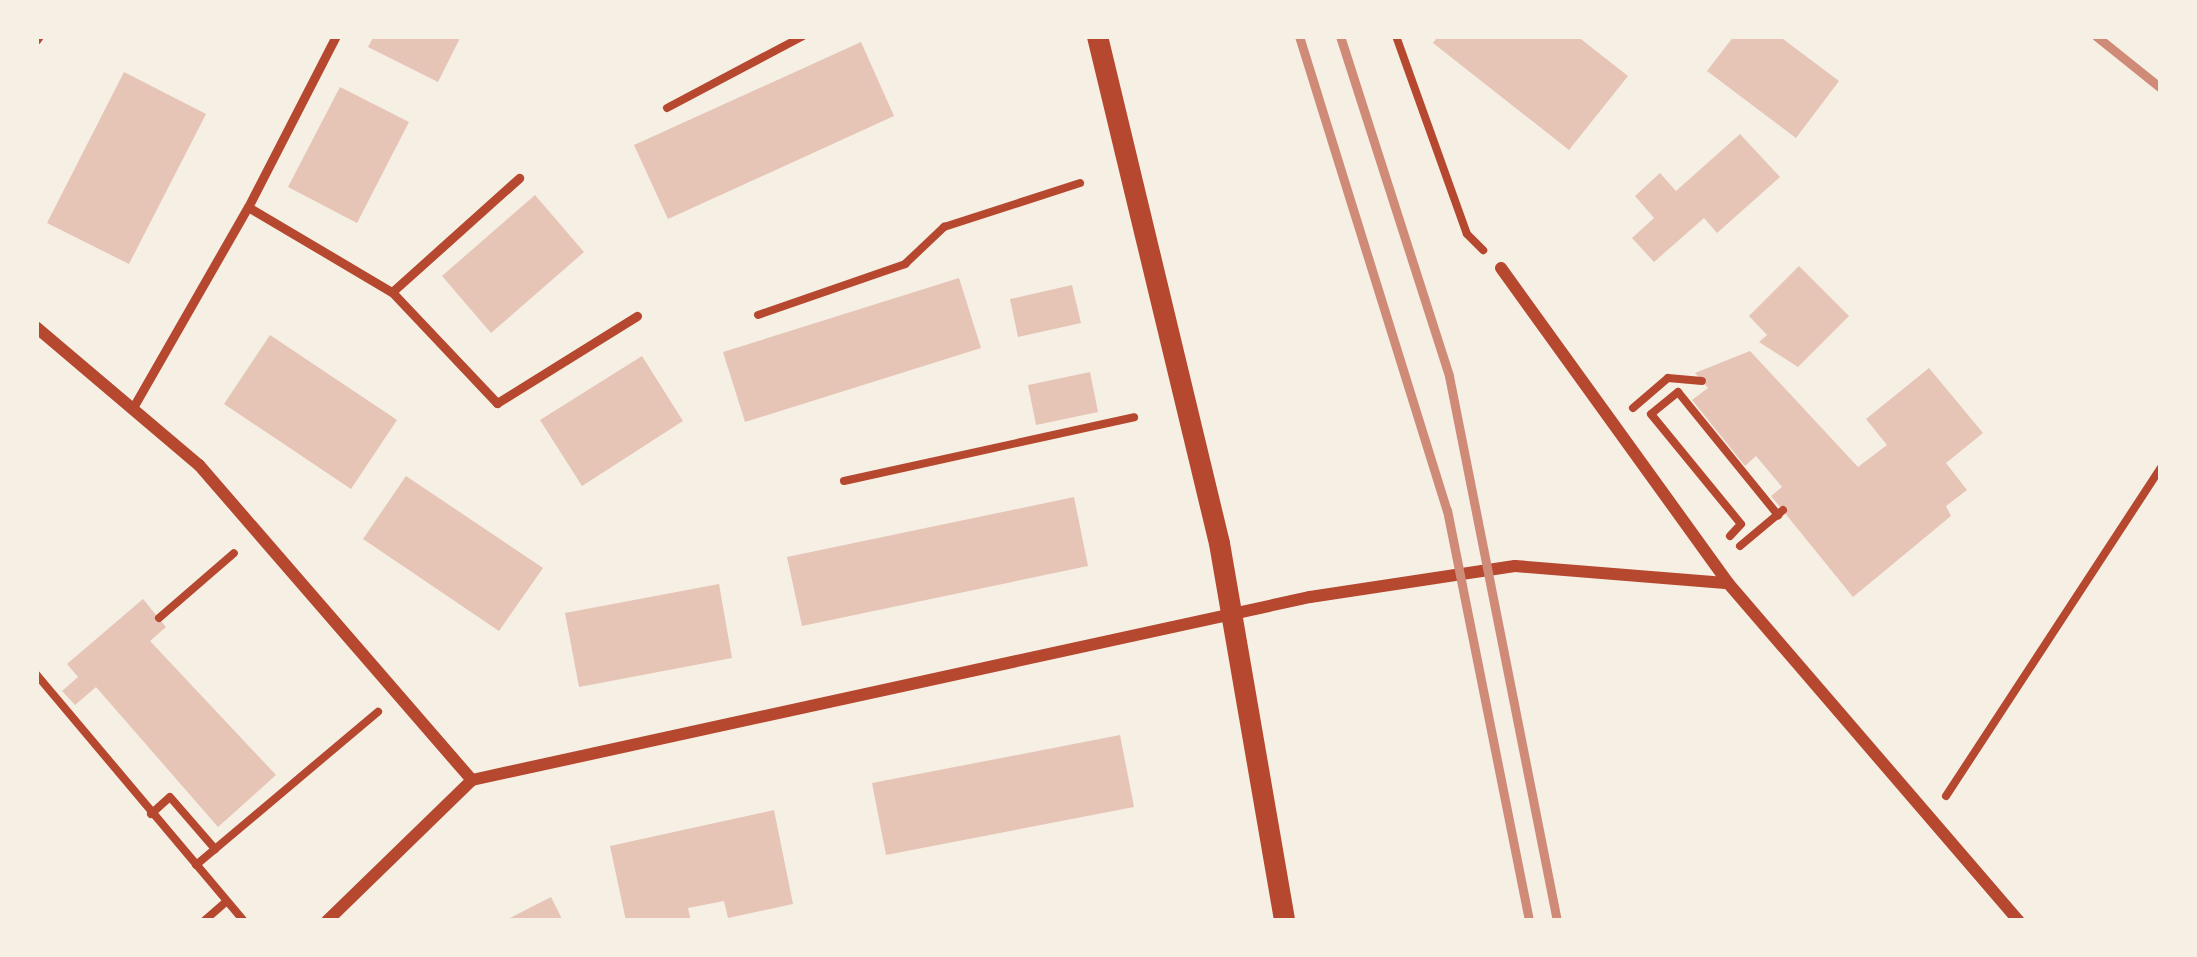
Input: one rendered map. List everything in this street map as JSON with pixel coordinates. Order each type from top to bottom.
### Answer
[{"type":"street","points":[[1097,36],[1231,611],[1284,921]]},
{"type":"street","points":[[1502,268],[1728,583],[2019,921]]},
{"type":"street","points":[[36,327],[135,404],[318,591],[472,781]]},
{"type":"street","points":[[327,921],[472,781],[1231,611],[1515,566],[1728,583]]},
{"type":"lane","points":[[135,404],[248,208],[336,36]]},
{"type":"lane","points":[[392,292],[519,178]]},
{"type":"lane","points":[[248,208],[392,292],[497,403],[638,316]]},
{"type":"path","points":[[667,108],[803,36]]},
{"type":"path","points":[[1396,36],[1467,234],[1502,268]]},
{"type":"path","points":[[758,315],[905,264],[944,227],[1080,183]]},
{"type":"path","points":[[1668,378],[1702,381]]},
{"type":"path","points":[[1739,546],[1729,534],[1741,524],[1651,414],[1678,392],[1780,513],[1758,531]]},
{"type":"path","points":[[844,481],[1134,417]]},
{"type":"path","points":[[1932,817],[2161,467]]},
{"type":"path","points":[[159,619],[234,553]]},
{"type":"path","points":[[36,674],[244,921]]},
{"type":"path","points":[[196,865],[378,712]]},
{"type":"path","points":[[151,814],[170,797],[215,850]]},
{"type":"path","points":[[204,921],[226,901]]},
{"type":"building","points":[[374,36],[461,36],[438,82],[368,47]]},
{"type":"building","points":[[1438,36],[1577,36],[1628,76],[1569,150],[1433,43]]},
{"type":"building","points":[[1734,36],[1779,36],[1839,81],[1796,138],[1707,71]]},
{"type":"building","points":[[861,42],[894,116],[668,219],[634,145]]},
{"type":"building","points":[[124,72],[206,114],[129,264],[47,223]]},
{"type":"building","points":[[340,87],[409,122],[357,223],[288,187]]},
{"type":"building","points":[[1740,134],[1780,177],[1717,233],[1704,218],[1654,262],[1632,238],[1654,218],[1635,196],[1660,173],[1676,191]]},
{"type":"building","points":[[535,195],[584,252],[491,333],[442,276]]},
{"type":"building","points":[[1799,266],[1849,316],[1798,367],[1759,342],[1767,335],[1749,316]]},
{"type":"building","points":[[959,278],[981,348],[745,422],[723,352]]},
{"type":"building","points":[[1072,285],[1081,323],[1018,337],[1010,299]]},
{"type":"building","points":[[270,335],[397,420],[351,489],[224,404]]},
{"type":"building","points":[[1750,351],[1858,467],[1887,445],[1866,419],[1929,368],[1983,433],[1946,463],[1967,490],[1946,506],[1951,516],[1853,597],[1771,496],[1782,487],[1756,456],[1745,466],[1692,400],[1708,388],[1695,373]]},
{"type":"building","points":[[642,356],[683,421],[582,486],[540,420]]},
{"type":"building","points":[[1090,372],[1098,412],[1036,425],[1028,385]]},
{"type":"building","points":[[406,476],[543,568],[499,631],[363,539]]},
{"type":"building","points":[[1074,497],[1088,566],[802,626],[787,557]]},
{"type":"building","points":[[719,584],[732,658],[579,687],[565,613]]},
{"type":"building","points":[[143,599],[166,627],[150,641],[276,775],[218,827],[96,687],[75,705],[62,691],[78,677],[67,664]]},
{"type":"building","points":[[1120,735],[1134,807],[886,855],[872,783]]},
{"type":"building","points":[[774,810],[793,904],[728,918],[724,901],[688,908],[691,921],[626,921],[610,846]]},
{"type":"building","points":[[551,897],[563,921],[504,921]]},
{"type":"railway","points":[[1299,36],[1447,510],[1529,921]]},
{"type":"railway","points":[[1340,36],[1449,376],[1557,921]]},
{"type":"railway","points":[[2096,36],[2161,88]]}]
